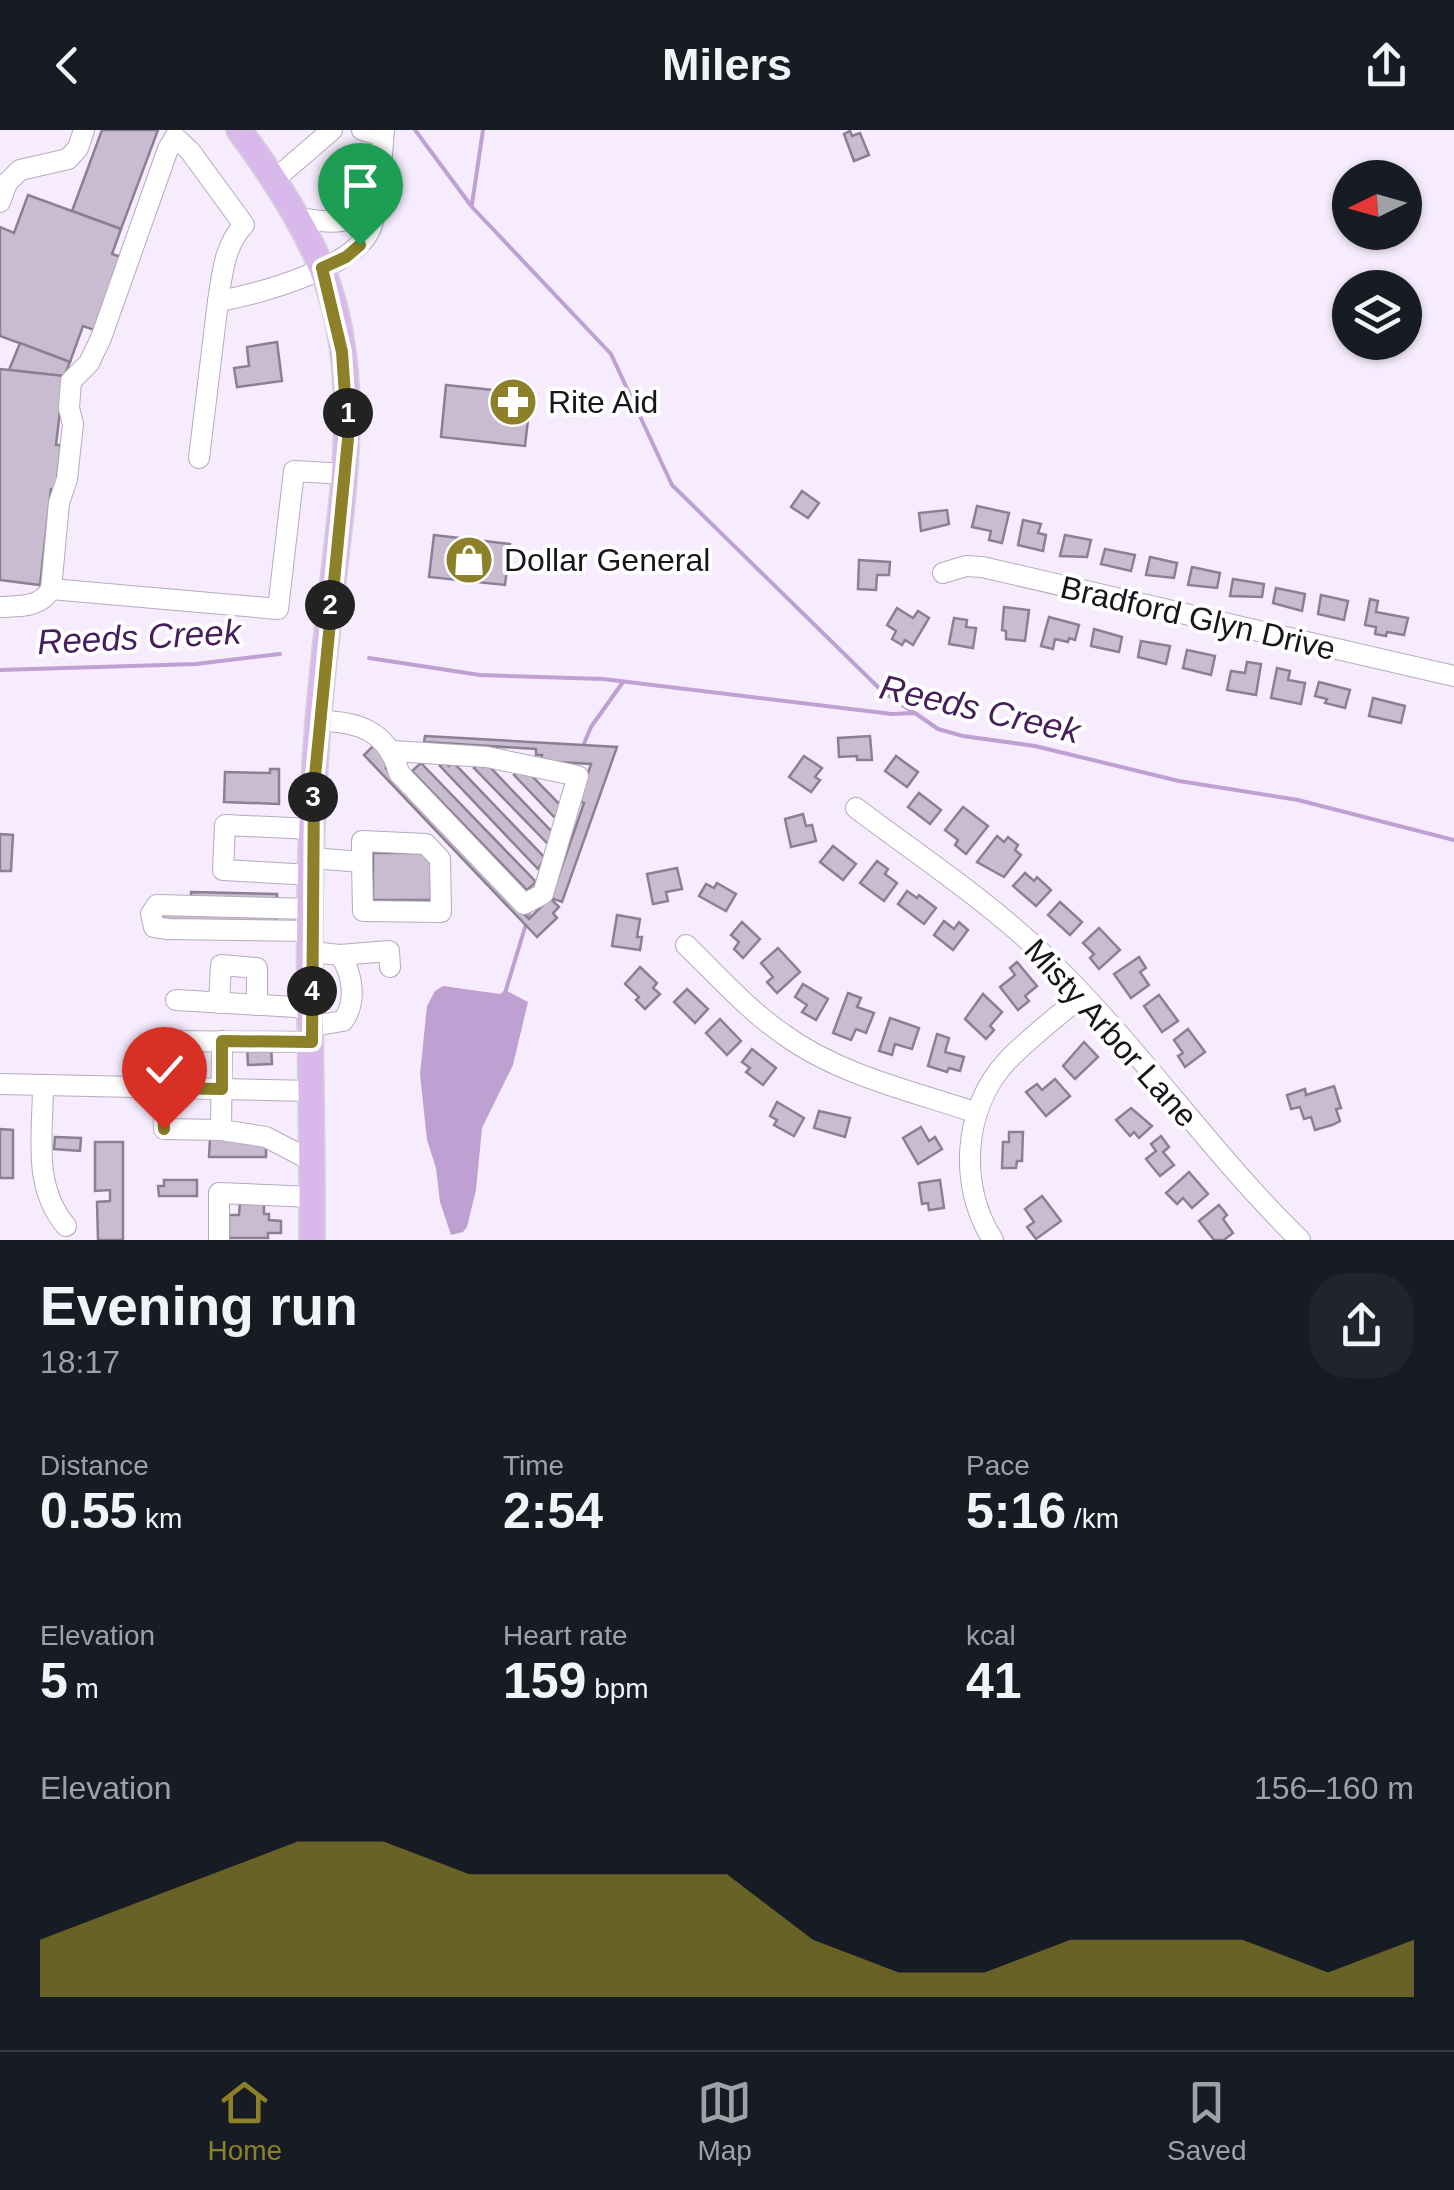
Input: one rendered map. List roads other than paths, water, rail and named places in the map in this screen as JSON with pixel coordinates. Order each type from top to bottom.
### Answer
[{"type":"main road","points":[[239,130],[298,218],[322,268],[346,376],[346,474],[318,721],[312,829],[312,1240]]},
{"type":"street","points":[[0,202],[7,183],[20,170],[68,159],[78,148],[84,130]]},
{"type":"street","points":[[218,302],[322,268],[353,252],[368,236],[377,196],[383,133],[362,130]]},
{"type":"street","points":[[274,180],[317,135]]},
{"type":"street","points":[[0,607],[31,606],[45,598],[50,588],[59,502],[67,480],[73,424],[68,408],[71,382],[89,363],[101,338],[168,148],[175,138],[190,151],[244,226],[238,230],[225,261],[200,458]]},
{"type":"street","points":[[298,218],[346,222],[362,214],[377,196]]},
{"type":"street","points":[[50,588],[278,609],[294,471],[346,474]]},
{"type":"street","name":"Bradford Glyn Drive","points":[[943,573],[966,566],[982,567],[1454,676]]},
{"type":"street","points":[[318,721],[350,721],[393,751],[487,757],[578,776],[543,894],[524,904],[398,773],[393,751]]},
{"type":"street","name":"Misty Arbor Lane","points":[[856,808],[1020,932],[1082,995],[1230,1166],[1300,1240]]},
{"type":"street","points":[[312,829],[224,825],[223,870],[362,862]]},
{"type":"street","points":[[362,841],[426,844],[440,859],[441,912],[363,911],[362,862],[362,841]]},
{"type":"street","points":[[312,931],[168,929],[154,927],[151,914],[157,905],[312,931],[340,954],[350,969],[351,1010],[343,1021],[222,1041],[160,1041],[164,1129],[221,1130],[266,1137],[312,1161]]},
{"type":"street","points":[[686,945],[762,1018],[807,1050],[859,1073],[977,1113]]},
{"type":"street","points":[[340,954],[388,951],[390,968]]},
{"type":"street","points":[[219,1002],[221,965],[257,968],[257,1005]]},
{"type":"street","points":[[993,1240],[972,1193],[969,1153],[977,1113],[1007,1061],[1082,995]]},
{"type":"street","points":[[176,1000],[257,1005],[312,1026]]},
{"type":"street","points":[[221,1130],[222,1041]]},
{"type":"street","points":[[0,1084],[312,1091]]},
{"type":"street","points":[[43,1084],[42,1173],[48,1200],[66,1226]]},
{"type":"street","points":[[219,1240],[219,1193],[312,1197]]},
{"type":"waterway","points":[[415,130],[472,207],[611,354],[672,485],[881,690],[914,713]]},
{"type":"waterway","points":[[472,204],[483,130]]},
{"type":"waterway","name":"Reeds Creek","points":[[0,670],[196,664],[280,654]]},
{"type":"waterway","name":"Reeds Creek","points":[[369,658],[480,675],[603,679],[892,714],[915,713],[938,729],[963,736],[1035,746],[1179,781],[1298,800],[1454,840]]},
{"type":"waterway","points":[[583,746],[591,727],[623,682]]},
{"type":"waterway","points":[[505,993],[530,911]]},
{"type":"place","name":"Rite Aid","points":[[513,402]]},
{"type":"place","name":"Dollar General","points":[[469,560]]}]
